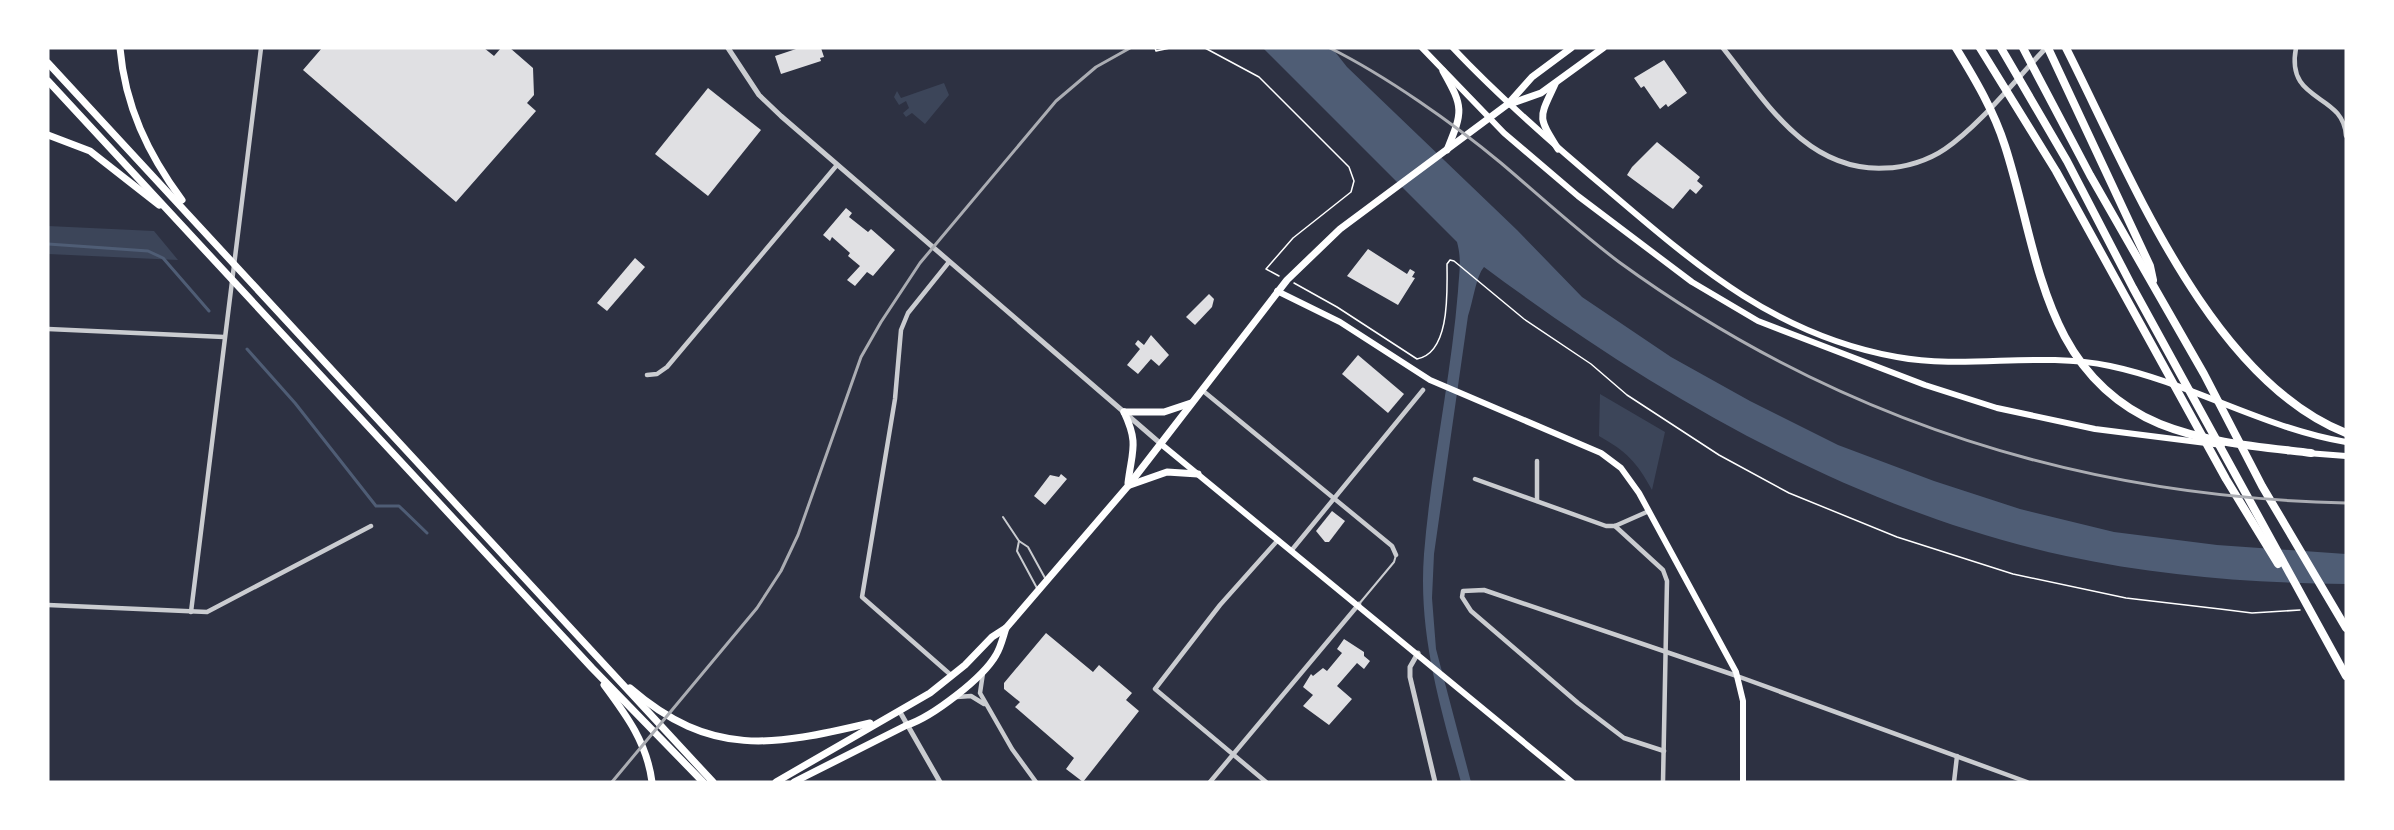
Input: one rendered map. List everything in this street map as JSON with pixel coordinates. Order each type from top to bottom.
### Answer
[{"type":"highway","points":[[1956,48],[1980,89],[2001,134],[2045,295],[2071,350],[2092,376],[2129,408],[2174,429],[2243,444],[2311,453]]},
{"type":"highway","points":[[1980,48],[2056,171],[2226,479],[2304,610],[2319,627],[2346,676]]},
{"type":"highway","points":[[2001,48],[2067,161],[2304,610]]},
{"type":"highway","points":[[2023,48],[2073,144],[2204,374],[2262,486],[2346,628]]},
{"type":"highway","points":[[2047,48],[2150,266],[2156,293]]},
{"type":"highway","points":[[2066,48],[2144,205],[2203,303],[2238,349],[2282,396],[2318,420],[2346,433]]},
{"type":"main road","points":[[120,48],[126,92],[138,125],[178,194],[208,233]]},
{"type":"main road","points":[[1422,48],[1490,118],[1578,196],[1653,255],[1716,299],[1782,331],[1961,398],[2042,419],[2217,445],[2346,456]]},
{"type":"main road","points":[[1453,48],[1508,105],[1666,240],[1732,291],[1788,321],[1822,335],[1913,360],[1960,362],[2028,358],[2106,365],[2184,387],[2275,424],[2346,442]]},
{"type":"main road","points":[[776,782],[881,720],[900,712],[952,676],[992,637],[1006,628],[1128,486],[1276,291],[1340,229],[1508,105],[1532,77],[1571,48]]},
{"type":"main road","points":[[1508,105],[1541,93],[1603,48]]},
{"type":"main road","points":[[48,63],[208,233],[602,662],[703,782]]},
{"type":"main road","points":[[1443,71],[1456,93],[1460,110],[1460,117],[1447,150]]},
{"type":"main road","points":[[48,81],[209,252],[592,668],[713,782]]},
{"type":"main road","points":[[1556,82],[1543,108],[1541,120],[1558,149]]},
{"type":"main road","points":[[48,135],[73,143],[97,156],[180,222]]},
{"type":"main road","points":[[1276,291],[1340,322],[1407,367],[1446,388],[1605,456],[1627,475],[1649,511],[1737,676],[1743,709],[1743,782]]},
{"type":"main road","points":[[1128,486],[1134,433],[1124,412],[1164,412],[1193,402]]},
{"type":"main road","points":[[1161,444],[1359,604],[1572,782]]},
{"type":"main road","points":[[1128,486],[1167,472],[1198,474]]},
{"type":"main road","points":[[794,782],[907,725],[920,721],[946,703],[996,656],[1006,628]]},
{"type":"main road","points":[[602,662],[660,712],[696,731],[729,740],[799,739],[881,720]]},
{"type":"main road","points":[[592,668],[640,738],[650,764],[652,782]]},
{"type":"street","points":[[191,612],[261,48]]},
{"type":"street","points":[[1723,48],[1785,125],[1812,149],[1837,162],[1866,168],[1905,165],[1939,153],[1974,123],[2047,48]]},
{"type":"street","points":[[2296,48],[2294,67],[2297,80],[2305,89],[2339,113],[2345,123],[2346,136]]},
{"type":"street","points":[[730,49],[759,95],[1161,444]]},
{"type":"street","points":[[647,375],[657,374],[667,367],[837,165]]},
{"type":"street","points":[[949,262],[908,313],[901,330],[896,399],[862,597],[952,676]]},
{"type":"street","points":[[48,329],[224,337]]},
{"type":"street","points":[[1202,390],[1392,546],[1396,555]]},
{"type":"street","points":[[1292,551],[1423,390]]},
{"type":"street","points":[[1537,461],[1537,501]]},
{"type":"street","points":[[1475,479],[1606,526],[1615,526],[1649,511]]},
{"type":"street","points":[[48,605],[210,611],[371,526]]},
{"type":"street","points":[[1615,526],[1646,553],[1665,576],[1668,590],[1663,782]]},
{"type":"street","points":[[1266,782],[1155,689],[1220,605],[1278,540]]},
{"type":"street","points":[[1664,751],[1633,743],[1587,710],[1471,611],[1462,597],[1463,591],[1484,590],[1666,651],[2027,782]]},
{"type":"street","points":[[1210,782],[1359,604]]},
{"type":"street","points":[[1418,653],[1410,667],[1410,677],[1435,782]]},
{"type":"street","points":[[987,666],[980,678],[979,690],[1018,759],[1036,782]]},
{"type":"street","points":[[946,703],[958,696],[971,696],[978,699],[990,711]]},
{"type":"street","points":[[900,712],[939,782]]},
{"type":"street","points":[[1954,782],[1957,756]]},
{"type":"lane","points":[[1003,517],[1019,541],[1028,547],[1047,581]]},
{"type":"lane","points":[[1019,541],[1017,551],[1038,590]]},
{"type":"lane","points":[[1359,604],[1394,562],[1396,555]]},
{"type":"path","points":[[1155,48],[1156,51],[1170,48]]},
{"type":"path","points":[[1206,48],[1259,77],[1349,167],[1354,181],[1351,192],[1293,238],[1266,269]]},
{"type":"path","points":[[1307,289],[1415,358],[1424,358],[1432,351],[1443,327],[1447,299],[1447,264],[1450,260],[1454,261],[1524,319],[1591,364],[1627,395],[1719,455],[1789,493],[1897,537],[2013,574],[2126,598],[2252,613],[2304,610]]},
{"type":"shaded area","points":[[1263,48],[1332,48],[1347,67],[1517,230],[1582,297],[1671,357],[1750,401],[1838,445],[1934,481],[2020,509],[2114,532],[2217,545],[2346,554],[2346,584],[2205,577],[2135,569],[2066,556],[1986,535],[1909,509],[1834,478],[1760,443],[1688,403],[1550,315],[1484,267],[1468,316],[1434,554],[1432,598],[1436,649],[1471,782],[1461,782],[1432,670],[1424,613],[1423,584],[1431,488],[1455,324],[1460,266],[1457,242]]},
{"type":"shaded area","points":[[944,83],[949,95],[925,124],[912,113],[906,117],[903,113],[909,108],[906,101],[899,105],[894,97],[897,91],[901,98]]},
{"type":"shaded area","points":[[48,226],[154,231],[178,260],[48,254]]},
{"type":"shaded area","points":[[1600,394],[1665,432],[1652,490],[1630,458],[1599,436]]},
{"type":"building","points":[[322,48],[484,48],[494,56],[501,48],[510,48],[533,68],[534,95],[527,103],[536,111],[456,202],[303,70]]},
{"type":"building","points":[[799,48],[821,48],[824,57],[820,58],[821,61],[781,74],[775,56]]},
{"type":"building","points":[[1664,60],[1687,93],[1668,107],[1666,104],[1660,109],[1644,86],[1641,88],[1634,78]]},
{"type":"building","points":[[708,88],[761,130],[708,196],[655,154]]},
{"type":"building","points":[[1657,142],[1700,177],[1697,181],[1703,186],[1696,194],[1690,189],[1673,209],[1627,175]]},
{"type":"building","points":[[846,208],[852,213],[849,217],[868,232],[871,229],[895,250],[873,276],[867,272],[855,286],[847,280],[860,266],[848,256],[850,253],[832,237],[830,241],[823,235]]},
{"type":"building","points":[[1368,249],[1407,274],[1410,269],[1415,272],[1412,277],[1415,278],[1398,305],[1347,276]]},
{"type":"building","points":[[635,258],[645,267],[607,311],[597,303]]},
{"type":"building","points":[[1209,294],[1214,299],[1212,307],[1195,325],[1186,317]]},
{"type":"building","points":[[1151,335],[1169,355],[1159,366],[1151,359],[1138,374],[1127,365],[1140,349],[1135,344],[1138,340],[1144,345]]},
{"type":"building","points":[[1358,355],[1404,394],[1388,413],[1342,374]]},
{"type":"building","points":[[1061,474],[1067,479],[1045,505],[1034,496],[1050,475],[1059,477]]},
{"type":"building","points":[[1332,511],[1345,521],[1329,542],[1325,542],[1316,531]]},
{"type":"building","points":[[1046,633],[1093,672],[1099,665],[1132,693],[1126,700],[1139,711],[1083,782],[1066,769],[1074,758],[1015,707],[1020,702],[1004,689],[1004,683]]},
{"type":"building","points":[[1344,639],[1364,652],[1364,656],[1370,661],[1364,669],[1357,663],[1337,686],[1352,699],[1329,725],[1303,706],[1313,695],[1303,687],[1311,674],[1313,676],[1323,668],[1327,671],[1342,653],[1337,649]]},
{"type":"waterway","points":[[48,244],[148,251],[163,258],[209,311]]},
{"type":"waterway","points":[[247,349],[295,403],[376,506],[399,506],[427,533]]},
{"type":"railway","points":[[612,782],[757,608],[781,571],[798,535],[861,357],[920,263],[1056,101],[1096,67],[1130,48]]},
{"type":"railway","points":[[1330,48],[1374,72],[1441,116],[1619,262],[1701,317],[1786,365],[1874,406],[1964,439],[2056,466],[2151,485],[2247,497],[2346,503]]}]
